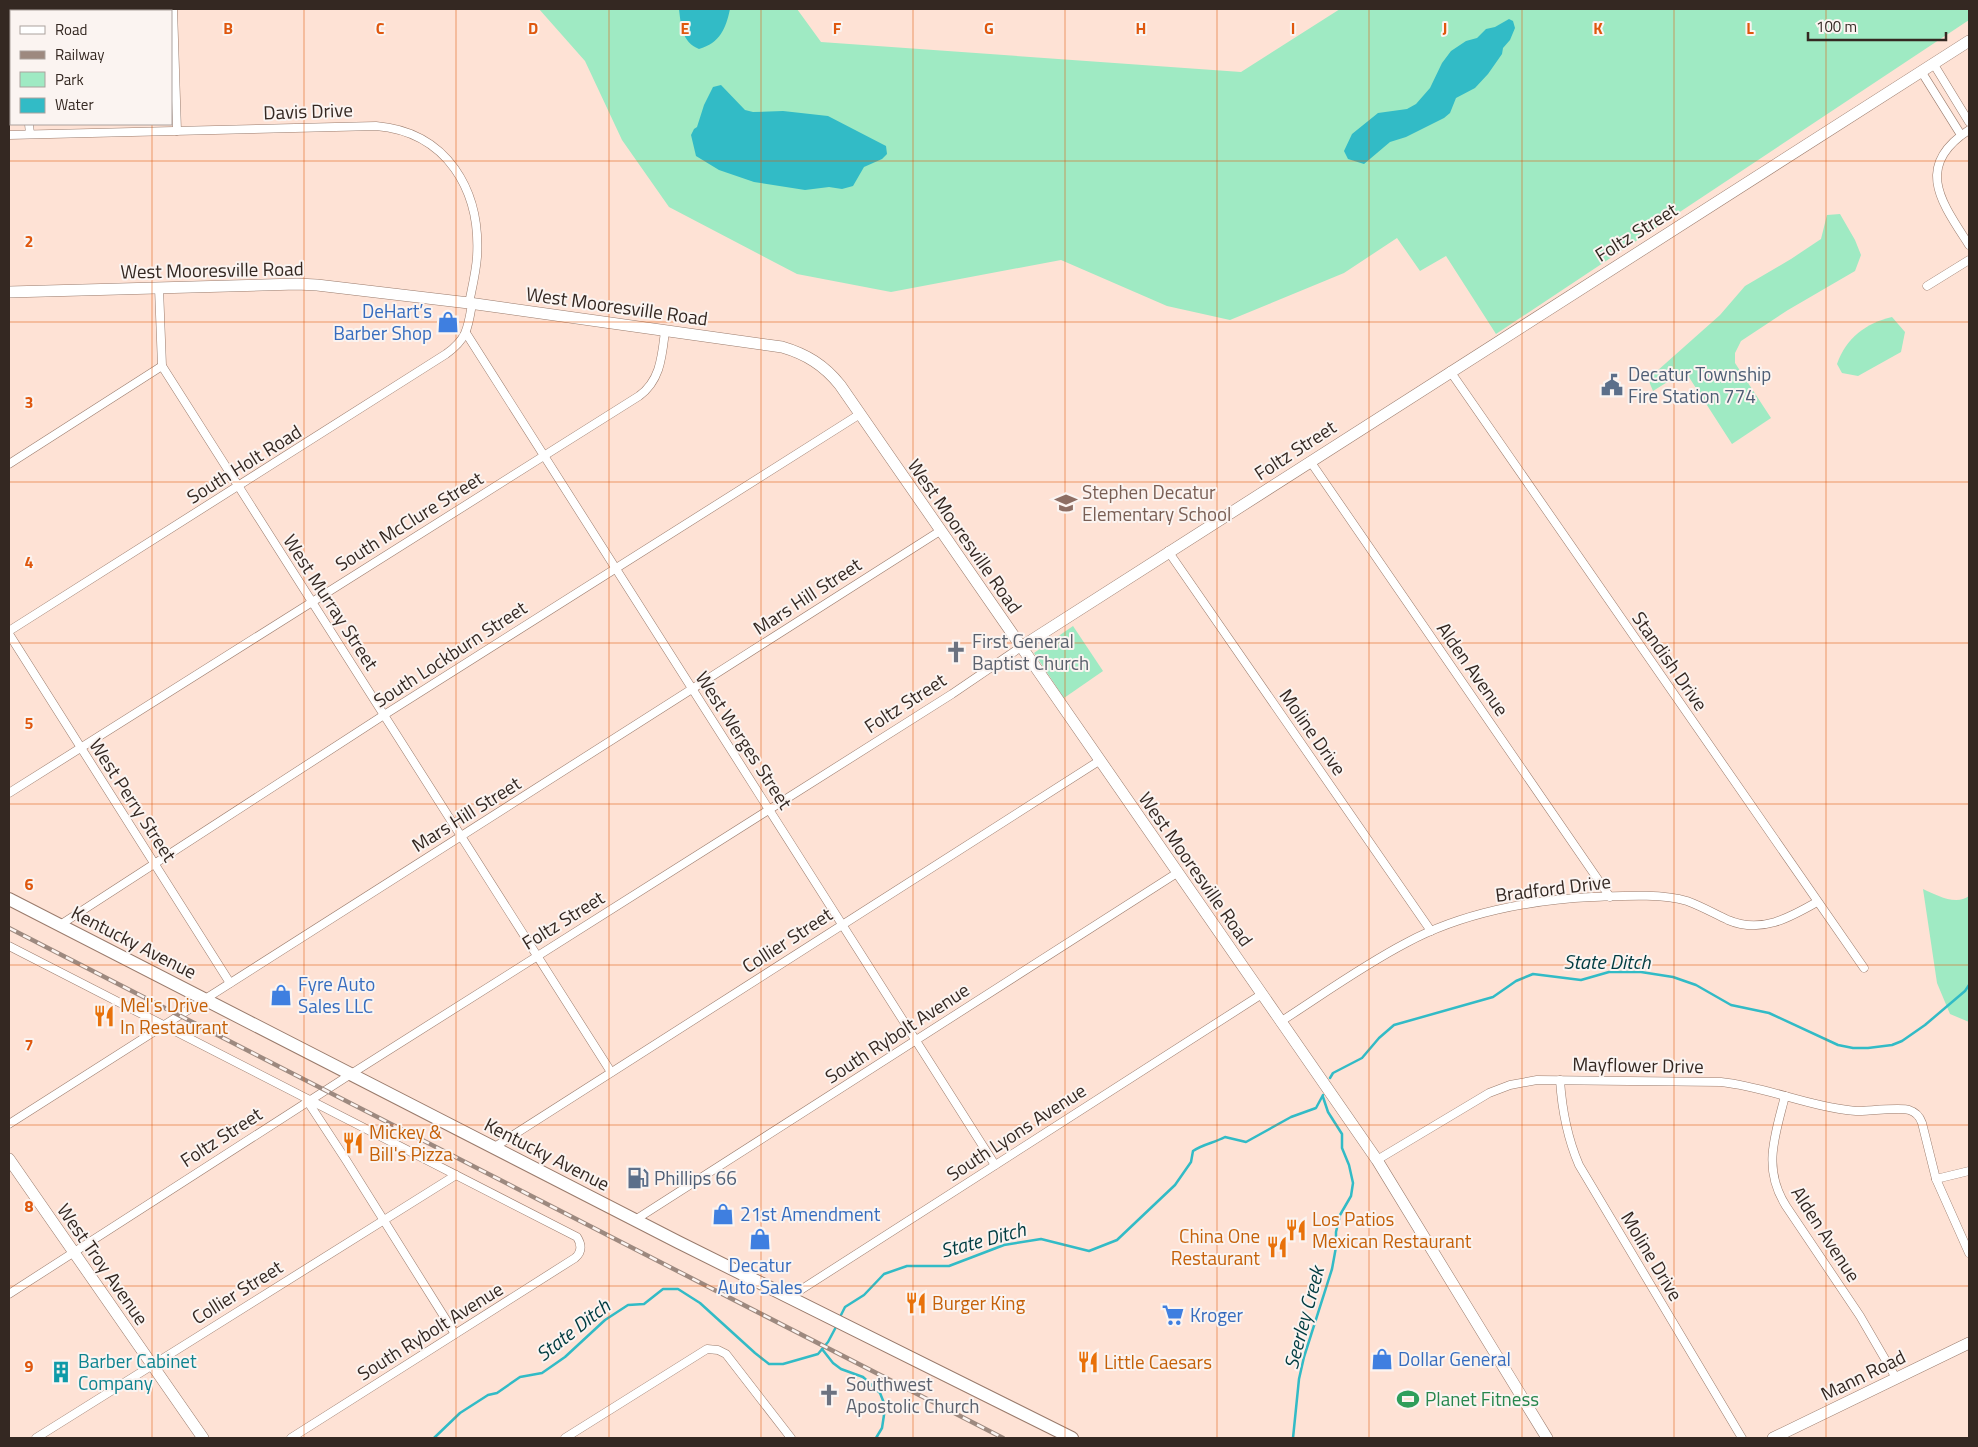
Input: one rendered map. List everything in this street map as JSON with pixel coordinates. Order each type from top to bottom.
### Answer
[{"type":"main road","name":"Foltz Street","points":[[1020,647],[1969,41]]},
{"type":"main road","name":"West Mooresville Road","points":[[9,292],[297,284],[471,303],[782,347],[800,353],[826,369],[840,385],[1376,1160],[1547,1438]]},
{"type":"main road","name":"Kentucky Avenue","points":[[9,899],[788,1298],[1072,1438]]},
{"type":"main road","name":"West Troy Avenue","points":[[9,1159],[204,1438]]},
{"type":"main road","name":"Mann Road","points":[[1772,1438],[1969,1343]]},
{"type":"street","points":[[173,9],[176,131]]},
{"type":"street","points":[[1933,63],[1969,122]]},
{"type":"street","points":[[1921,71],[1961,135]]},
{"type":"street","points":[[29,125],[30,134]]},
{"type":"street","name":"Davis Drive","points":[[9,135],[376,126],[398,129],[425,140],[451,162],[465,184],[475,220],[477,257],[471,303]]},
{"type":"street","points":[[1969,130],[1952,143],[1944,154],[1938,170],[1937,187],[1945,207],[1969,245]]},
{"type":"street","points":[[1927,286],[1969,260]]},
{"type":"street","name":"West Murray Street","points":[[159,288],[162,366],[611,1072]]},
{"type":"street","points":[[466,333],[471,303]]},
{"type":"street","name":"South McClure Street","points":[[9,792],[644,392],[659,371],[665,331]]},
{"type":"street","name":"West Werges Street","points":[[466,333],[995,1165]]},
{"type":"street","name":"South Holt Road","points":[[9,633],[446,354],[460,343],[466,333]]},
{"type":"street","points":[[9,464],[162,366]]},
{"type":"street","name":"Standish Drive","points":[[1450,371],[1864,968]]},
{"type":"street","name":"South Lockburn Street","points":[[60,926],[384,715],[860,414]]},
{"type":"street","name":"Alden Avenue","points":[[1310,461],[1610,896]]},
{"type":"street","name":"Mars Hill Street","points":[[9,1124],[940,531]]},
{"type":"street","name":"Moline Drive","points":[[1168,551],[1431,931]]},
{"type":"street","name":"West Perry Street","points":[[9,633],[230,983]]},
{"type":"street","name":"Foltz Street","points":[[9,1294],[351,1074],[952,694],[1020,647]]},
{"type":"street","name":"Collier Street","points":[[493,1148],[1100,761]]},
{"type":"street","name":"South Rybolt Avenue","points":[[635,1220],[1177,873]]},
{"type":"street","name":"Bradford Drive","points":[[1280,1022],[1392,951],[1431,931],[1480,915],[1564,899],[1610,896],[1675,898],[1688,901],[1730,921],[1756,926],[1781,922],[1817,902]]},
{"type":"street","points":[[9,946],[456,1175]]},
{"type":"street","points":[[9,956],[17,950]]},
{"type":"street","name":"South Lyons Avenue","points":[[788,1298],[1262,994]]},
{"type":"street","name":"Moline Drive","points":[[1560,1080],[1564,1119],[1569,1141],[1579,1165],[1742,1438]]},
{"type":"street","name":"Mayflower Drive","points":[[1376,1160],[1498,1090],[1523,1082],[1560,1080],[1722,1082],[1748,1086],[1839,1109],[1870,1111],[1905,1109],[1915,1113],[1922,1123],[1936,1179]]},
{"type":"street","name":"Alden Avenue","points":[[1785,1096],[1774,1138],[1772,1156],[1776,1186],[1786,1206],[1860,1316],[1896,1378]]},
{"type":"street","points":[[310,1101],[455,1334]]},
{"type":"street","points":[[1969,1171],[1936,1179],[1969,1253]]},
{"type":"street","name":"Collier Street","points":[[36,1438],[456,1175]]},
{"type":"street","name":"South Rybolt Avenue","points":[[291,1438],[575,1258],[578,1254],[581,1247],[577,1237],[456,1175]]},
{"type":"street","points":[[565,1438],[707,1349],[718,1350],[726,1354],[791,1438]]},
{"type":"green space","points":[[539,9],[797,9],[821,42],[1241,72],[1340,9],[1969,9],[1969,20],[1496,334],[1446,256],[1420,271],[1397,238],[1344,273],[1230,320],[1167,306],[1061,260],[891,292],[797,274],[669,207],[622,140],[585,61]]},
{"type":"green space","points":[[1840,214],[1861,255],[1855,271],[1788,310],[1741,341],[1735,353],[1735,363],[1771,418],[1732,444],[1685,371],[1653,391],[1648,379],[1720,315],[1745,286],[1821,239],[1827,215]]},
{"type":"green space","points":[[1892,317],[1905,332],[1901,352],[1858,376],[1842,373],[1837,364],[1852,339],[1874,323]]},
{"type":"green space","points":[[1073,626],[1103,671],[1064,698],[1034,653]]},
{"type":"green space","points":[[1923,889],[1952,900],[1964,899],[1969,896],[1969,1022],[1950,1014],[1937,983]]},
{"type":"water","points":[[679,9],[730,9],[721,34],[712,43],[699,49],[689,42],[683,33]]},
{"type":"water","points":[[1509,19],[1513,21],[1515,28],[1510,40],[1503,48],[1502,54],[1475,88],[1456,98],[1450,113],[1444,118],[1406,137],[1390,142],[1364,164],[1348,159],[1344,151],[1352,134],[1378,113],[1407,109],[1416,104],[1430,88],[1442,63],[1451,51],[1466,41],[1477,38],[1486,29],[1495,27]]},
{"type":"water","points":[[721,85],[745,110],[753,112],[783,111],[828,116],[886,146],[887,154],[882,159],[864,167],[853,186],[842,189],[829,187],[805,190],[754,182],[719,170],[696,156],[691,135],[697,127],[704,105],[713,87]]},
{"type":"waterway","name":"State Ditch","points":[[1330,1078],[1333,1073],[1362,1058],[1379,1038],[1394,1025],[1493,997],[1516,981],[1533,974],[1581,980],[1609,972],[1641,972],[1673,977],[1696,985],[1731,1005],[1769,1013],[1838,1045],[1853,1048],[1892,1045],[1902,1041],[1925,1025],[1965,991],[1969,985]]},
{"type":"waterway","name":"State Ditch","points":[[840,1317],[845,1307],[864,1295],[884,1274],[907,1266],[949,1266],[1004,1245],[1041,1239],[1089,1251],[1117,1240],[1175,1185],[1191,1162],[1193,1151],[1225,1137],[1246,1142],[1291,1117],[1316,1108],[1323,1095]]},
{"type":"waterway","name":"Seerley Creek","points":[[1293,1438],[1299,1379],[1304,1357],[1332,1269],[1340,1215],[1351,1196],[1353,1183],[1349,1165],[1342,1148],[1342,1134],[1328,1112],[1323,1097]]},
{"type":"waterway","name":"State Ditch","points":[[434,1438],[460,1413],[488,1395],[497,1393],[520,1377],[542,1373],[565,1357],[605,1320],[628,1305],[644,1304],[663,1289],[678,1289],[700,1303],[769,1364],[783,1364],[818,1354],[828,1342],[837,1325]]},
{"type":"waterway","points":[[822,1349],[833,1363],[841,1369],[863,1377],[880,1393],[884,1403],[884,1415],[882,1428],[876,1438]]},
{"type":"railway","points":[[9,928],[1003,1438]]},
{"type":"place","name":"DeHart’s Barber Shop","points":[[448,322]]},
{"type":"place","name":"Decatur Township Fire Station 774","points":[[1612,385]]},
{"type":"place","name":"Stephen Decatur Elementary School","points":[[1066,503]]},
{"type":"place","name":"First General Baptist Church","points":[[956,652]]},
{"type":"place","name":"Fyre Auto Sales LLC","points":[[281,995]]},
{"type":"place","name":"Mel's Drive In Restaurant","points":[[104,1016]]},
{"type":"place","name":"Mickey & Bill's Pizza","points":[[353,1143]]},
{"type":"place","name":"Phillips 66","points":[[638,1178]]},
{"type":"place","name":"21st Amendment","points":[[723,1214]]},
{"type":"place","name":"Los Patios Mexican Restaurant","points":[[1296,1230]]},
{"type":"place","name":"Decatur Auto Sales","points":[[760,1239]]},
{"type":"place","name":"China One Restaurant","points":[[1277,1247]]},
{"type":"place","name":"Burger King","points":[[916,1303]]},
{"type":"place","name":"Kroger","points":[[1173,1315]]},
{"type":"place","name":"Dollar General","points":[[1382,1359]]},
{"type":"place","name":"Little Caesars","points":[[1088,1362]]},
{"type":"place","name":"Barber Cabinet Company","points":[[61,1372]]},
{"type":"place","name":"Southwest Apostolic Church","points":[[829,1395]]},
{"type":"place","name":"Planet Fitness","points":[[1408,1399]]}]
